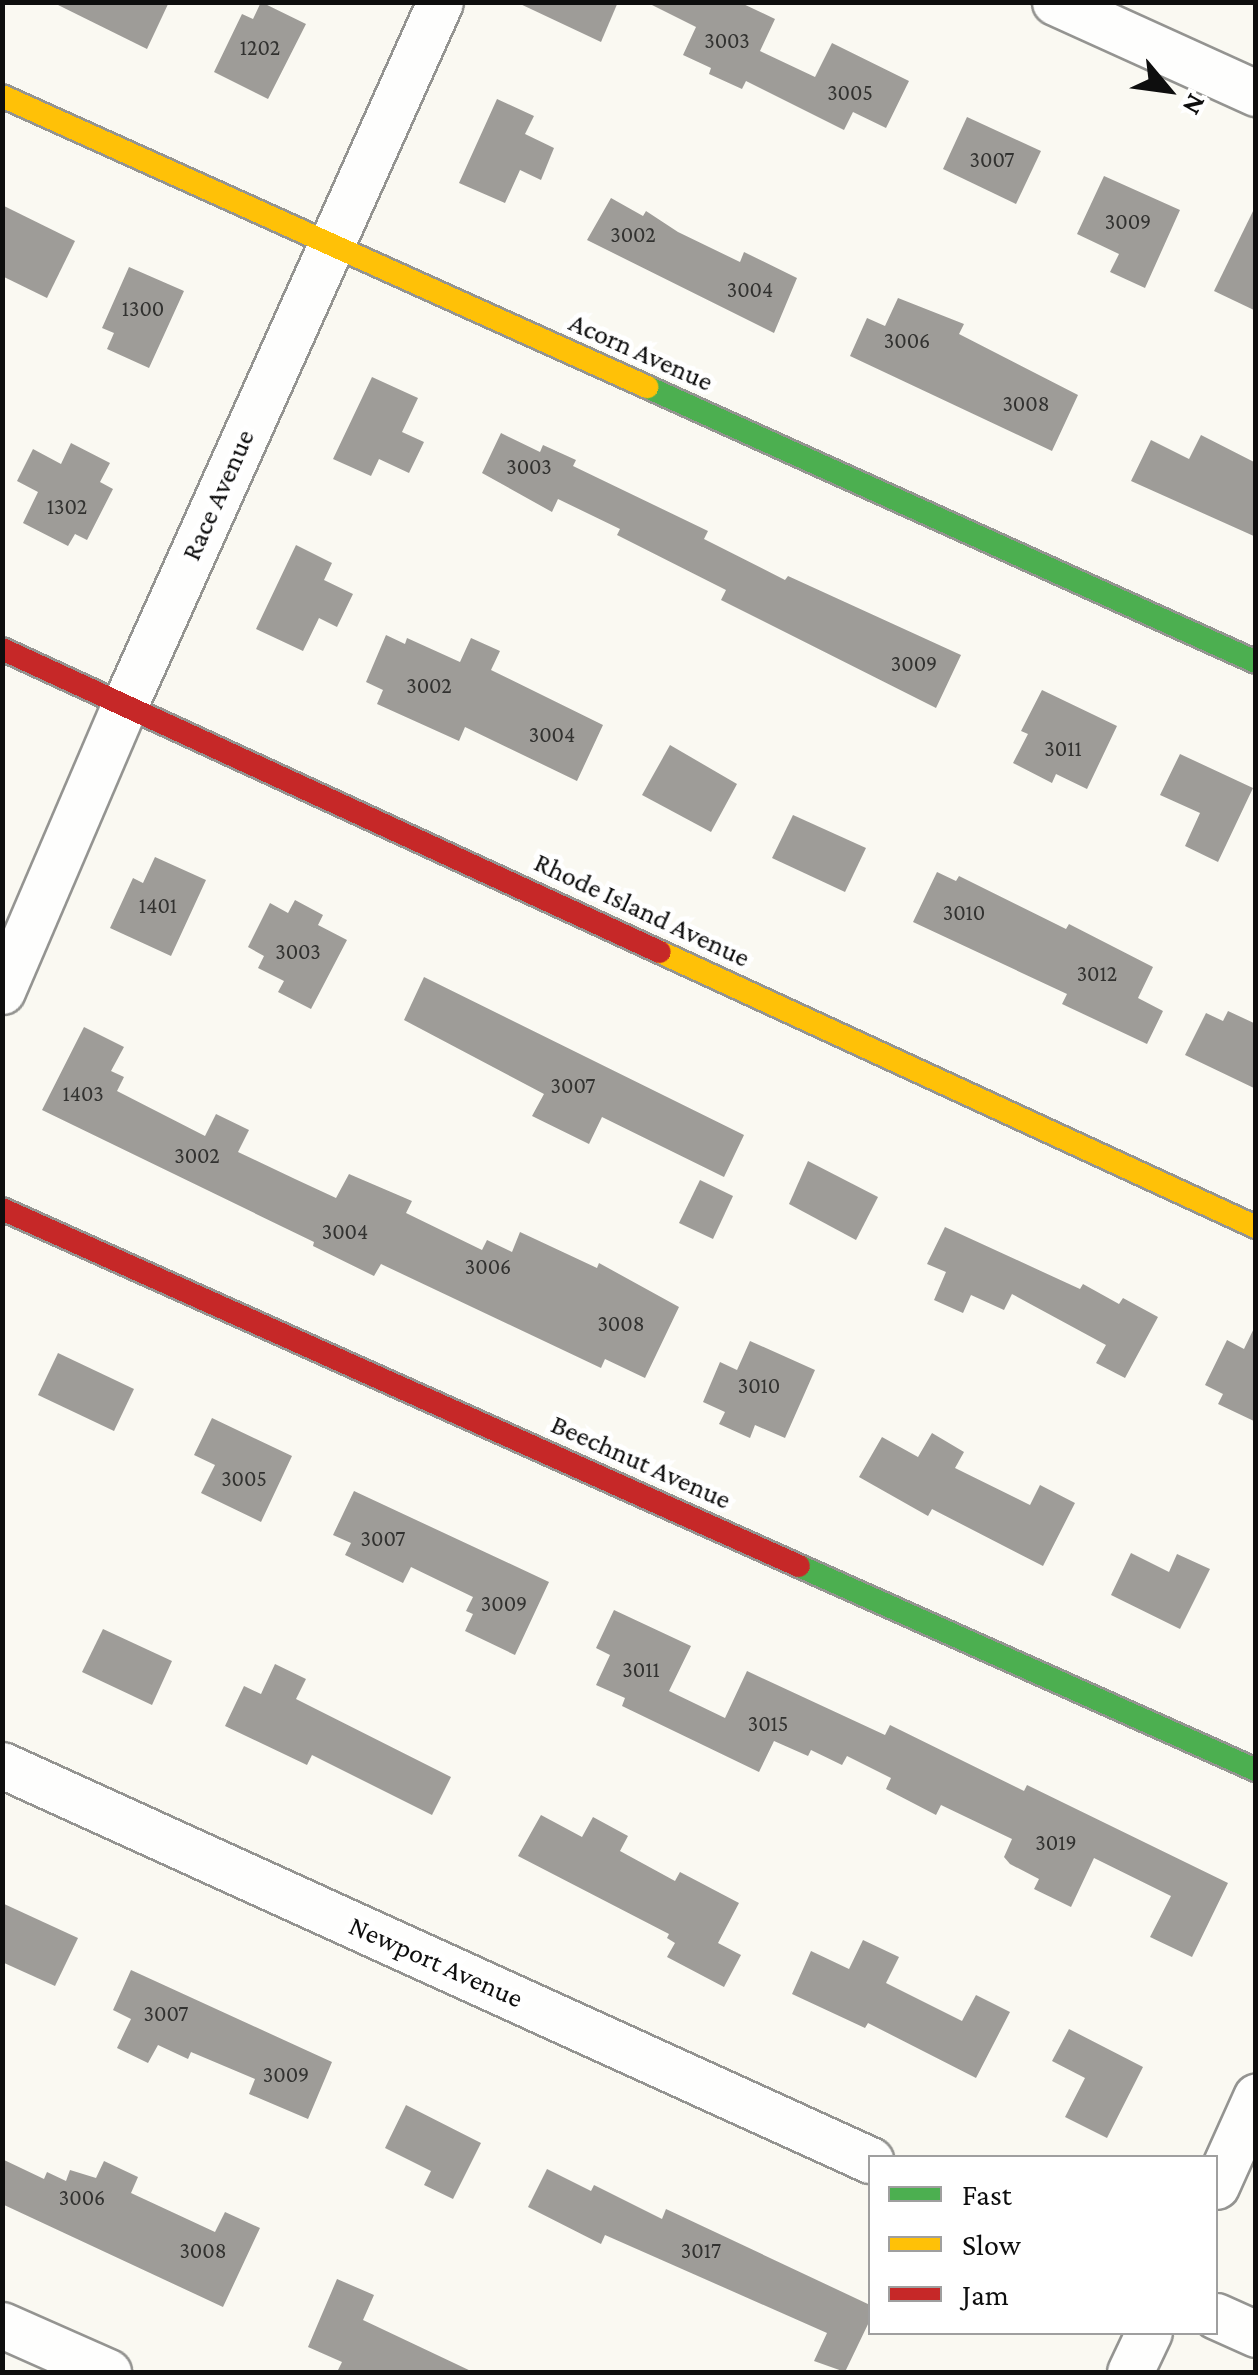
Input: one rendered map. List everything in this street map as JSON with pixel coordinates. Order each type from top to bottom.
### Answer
[{"type":"street","name":"Race Avenue","points":[[2,991],[125,704],[440,2]]},
{"type":"street","points":[[1054,2],[1256,93]]},
{"type":"street","name":"Acorn Avenue","points":[[2,96],[1256,662]]},
{"type":"street","name":"Rhode Island Avenue","points":[[2,649],[1256,1227]]},
{"type":"street","name":"Beechnut Avenue","points":[[2,1208],[1256,1770]]},
{"type":"street","name":"Newport Avenue","points":[[2,1765],[868,2159]]},
{"type":"street","points":[[1218,2182],[1256,2097]]},
{"type":"street","points":[[1218,2317],[1256,2334]]},
{"type":"street","points":[[2,2325],[108,2372]]},
{"type":"street","points":[[1130,2372],[1148,2335]]},
{"type":"building","points":[[52,2],[169,2],[147,49]]},
{"type":"building","points":[[261,2],[306,24],[268,99],[214,72],[242,14],[253,19]]},
{"type":"building","points":[[516,2],[618,2],[601,42]]},
{"type":"building","points":[[646,2],[739,2],[775,19],[760,51],[815,77],[832,43],[909,81],[886,128],[853,112],[844,130],[746,81],[742,89],[709,74],[711,68],[683,55],[696,27]]},
{"type":"building","points":[[497,99],[534,116],[525,134],[554,148],[541,180],[520,170],[505,203],[459,183]]},
{"type":"building","points":[[967,117],[1041,151],[1016,204],[943,169]]},
{"type":"building","points":[[1104,176],[1180,210],[1145,288],[1110,272],[1119,254],[1077,234]]},
{"type":"building","points":[[611,198],[643,216],[646,211],[678,232],[740,262],[744,252],[797,278],[774,333],[587,240]]},
{"type":"building","points":[[2,205],[75,241],[47,298],[2,276]]},
{"type":"building","points":[[1256,205],[1256,311],[1214,291]]},
{"type":"building","points":[[129,267],[184,291],[149,368],[107,349],[114,333],[102,328]]},
{"type":"building","points":[[898,298],[964,324],[959,334],[1078,395],[1052,451],[850,356],[867,318],[885,326]]},
{"type":"building","points":[[372,377],[418,398],[402,432],[424,442],[409,473],[379,459],[371,476],[333,459]]},
{"type":"building","points":[[501,433],[540,452],[543,445],[576,460],[573,466],[708,531],[704,539],[785,580],[788,576],[961,655],[936,708],[721,600],[726,590],[617,535],[620,529],[558,499],[552,512],[482,473]]},
{"type":"building","points":[[1201,435],[1256,463],[1256,537],[1131,481],[1151,440],[1189,459]]},
{"type":"building","points":[[71,443],[110,463],[100,482],[113,489],[87,540],[75,534],[68,546],[23,523],[38,492],[17,481],[33,449],[61,464]]},
{"type":"building","points":[[296,545],[332,563],[324,580],[353,594],[337,627],[319,618],[303,651],[256,629]]},
{"type":"building","points":[[386,635],[405,644],[407,638],[460,662],[471,638],[500,651],[491,670],[603,725],[577,781],[465,727],[459,741],[377,704],[383,690],[366,682]]},
{"type":"building","points":[[1042,690],[1117,726],[1087,789],[1056,774],[1052,783],[1013,763],[1028,734],[1021,731]]},
{"type":"building","points":[[670,745],[737,784],[711,832],[642,795]]},
{"type":"building","points":[[1180,754],[1253,788],[1218,862],[1185,846],[1200,813],[1160,795]]},
{"type":"building","points":[[793,815],[866,848],[845,892],[772,858]]},
{"type":"building","points":[[155,857],[206,880],[171,956],[110,928],[133,878],[143,883]]},
{"type":"building","points":[[937,872],[956,881],[959,876],[1066,929],[1069,924],[1153,967],[1138,998],[1163,1011],[1147,1044],[1062,1004],[1067,994],[913,922]]},
{"type":"building","points":[[295,900],[323,915],[318,925],[347,940],[311,1009],[278,992],[284,981],[258,968],[264,956],[248,947],[270,903],[288,913]]},
{"type":"building","points":[[424,977],[744,1135],[724,1177],[602,1117],[589,1144],[532,1116],[544,1094],[404,1020]]},
{"type":"building","points":[[1228,1011],[1256,1024],[1256,1089],[1185,1055],[1206,1013],[1223,1021]]},
{"type":"building","points":[[84,1027],[124,1047],[111,1071],[124,1077],[117,1091],[205,1136],[216,1114],[249,1130],[238,1152],[295,1179],[336,1198],[349,1174],[412,1201],[406,1213],[482,1250],[487,1240],[512,1252],[520,1232],[597,1268],[599,1263],[679,1307],[645,1378],[605,1359],[601,1368],[381,1264],[374,1276],[313,1246],[314,1242],[42,1110]]},
{"type":"building","points":[[808,1161],[878,1197],[856,1240],[789,1204]]},
{"type":"building","points":[[700,1180],[733,1196],[713,1239],[679,1223]]},
{"type":"building","points":[[945,1227],[1080,1289],[1083,1284],[1119,1304],[1123,1298],[1158,1317],[1125,1378],[1096,1363],[1106,1345],[1012,1294],[1004,1310],[971,1295],[963,1313],[934,1300],[946,1272],[927,1264]]},
{"type":"building","points":[[1256,1324],[1256,1422],[1218,1404],[1223,1394],[1205,1385],[1227,1340],[1244,1349]]},
{"type":"building","points":[[750,1341],[815,1370],[785,1438],[755,1425],[750,1438],[719,1424],[725,1412],[703,1402],[720,1362],[737,1370]]},
{"type":"building","points":[[58,1353],[134,1389],[114,1431],[38,1395]]},
{"type":"building","points":[[212,1418],[292,1456],[261,1522],[201,1493],[215,1465],[194,1455]]},
{"type":"building","points":[[932,1433],[964,1452],[955,1468],[1030,1505],[1040,1485],[1075,1503],[1043,1566],[932,1509],[928,1516],[859,1477],[882,1437],[918,1457]]},
{"type":"building","points":[[354,1491],[549,1582],[515,1655],[465,1631],[473,1614],[466,1611],[473,1597],[411,1567],[403,1583],[345,1555],[351,1543],[333,1535]]},
{"type":"building","points":[[1131,1553],[1169,1572],[1177,1554],[1210,1569],[1180,1629],[1111,1595]]},
{"type":"building","points":[[614,1610],[691,1646],[669,1691],[725,1718],[747,1671],[885,1735],[890,1725],[1024,1791],[1027,1785],[1228,1883],[1192,1957],[1150,1937],[1171,1896],[1094,1858],[1071,1907],[1034,1889],[1039,1879],[1010,1864],[1004,1857],[1012,1839],[941,1805],[936,1815],[886,1789],[891,1778],[847,1756],[842,1765],[811,1750],[808,1756],[774,1741],[759,1772],[622,1706],[625,1698],[596,1685],[610,1655],[596,1648]]},
{"type":"building","points":[[103,1629],[172,1661],[152,1705],[82,1672]]},
{"type":"building","points":[[275,1664],[306,1679],[296,1699],[451,1777],[432,1815],[312,1755],[307,1765],[225,1726],[244,1686],[261,1694]]},
{"type":"building","points":[[541,1815],[582,1837],[593,1817],[628,1836],[620,1851],[675,1881],[680,1872],[739,1903],[718,1943],[741,1955],[724,1987],[667,1957],[675,1943],[667,1938],[669,1934],[518,1856]]},
{"type":"building","points":[[2,1903],[78,1938],[55,1986],[2,1962]]},
{"type":"building","points":[[863,1940],[899,1957],[886,1983],[962,2021],[976,1995],[1010,2012],[976,2078],[868,2023],[865,2028],[792,1994],[811,1951],[849,1969]]},
{"type":"building","points":[[131,1970],[332,2062],[308,2119],[249,2094],[255,2079],[191,2052],[188,2059],[158,2045],[148,2063],[117,2048],[131,2019],[113,2010]]},
{"type":"building","points":[[1069,2029],[1143,2067],[1107,2138],[1065,2117],[1085,2078],[1052,2061]]},
{"type":"building","points":[[406,2105],[481,2143],[453,2199],[424,2185],[431,2171],[385,2148]]},
{"type":"building","points":[[2,2159],[44,2179],[47,2172],[66,2181],[70,2170],[96,2178],[104,2161],[138,2177],[131,2193],[215,2232],[225,2212],[260,2228],[223,2307],[2,2204]]},
{"type":"building","points":[[547,2169],[591,2191],[594,2185],[662,2219],[666,2209],[868,2304],[868,2324],[845,2372],[814,2361],[827,2333],[605,2235],[601,2244],[528,2207]]},
{"type":"building","points":[[337,2279],[374,2295],[363,2320],[473,2372],[337,2372],[342,2362],[308,2347]]},
{"type":"traffic: fast","points":[[647,387],[1256,662]]},
{"type":"traffic: fast","points":[[799,1566],[1256,1770]]},
{"type":"traffic: slow","points":[[2,96],[647,387]]},
{"type":"traffic: slow","points":[[660,952],[1256,1227]]},
{"type":"traffic: jam","points":[[2,649],[660,952]]},
{"type":"traffic: jam","points":[[2,1209],[799,1566]]}]
